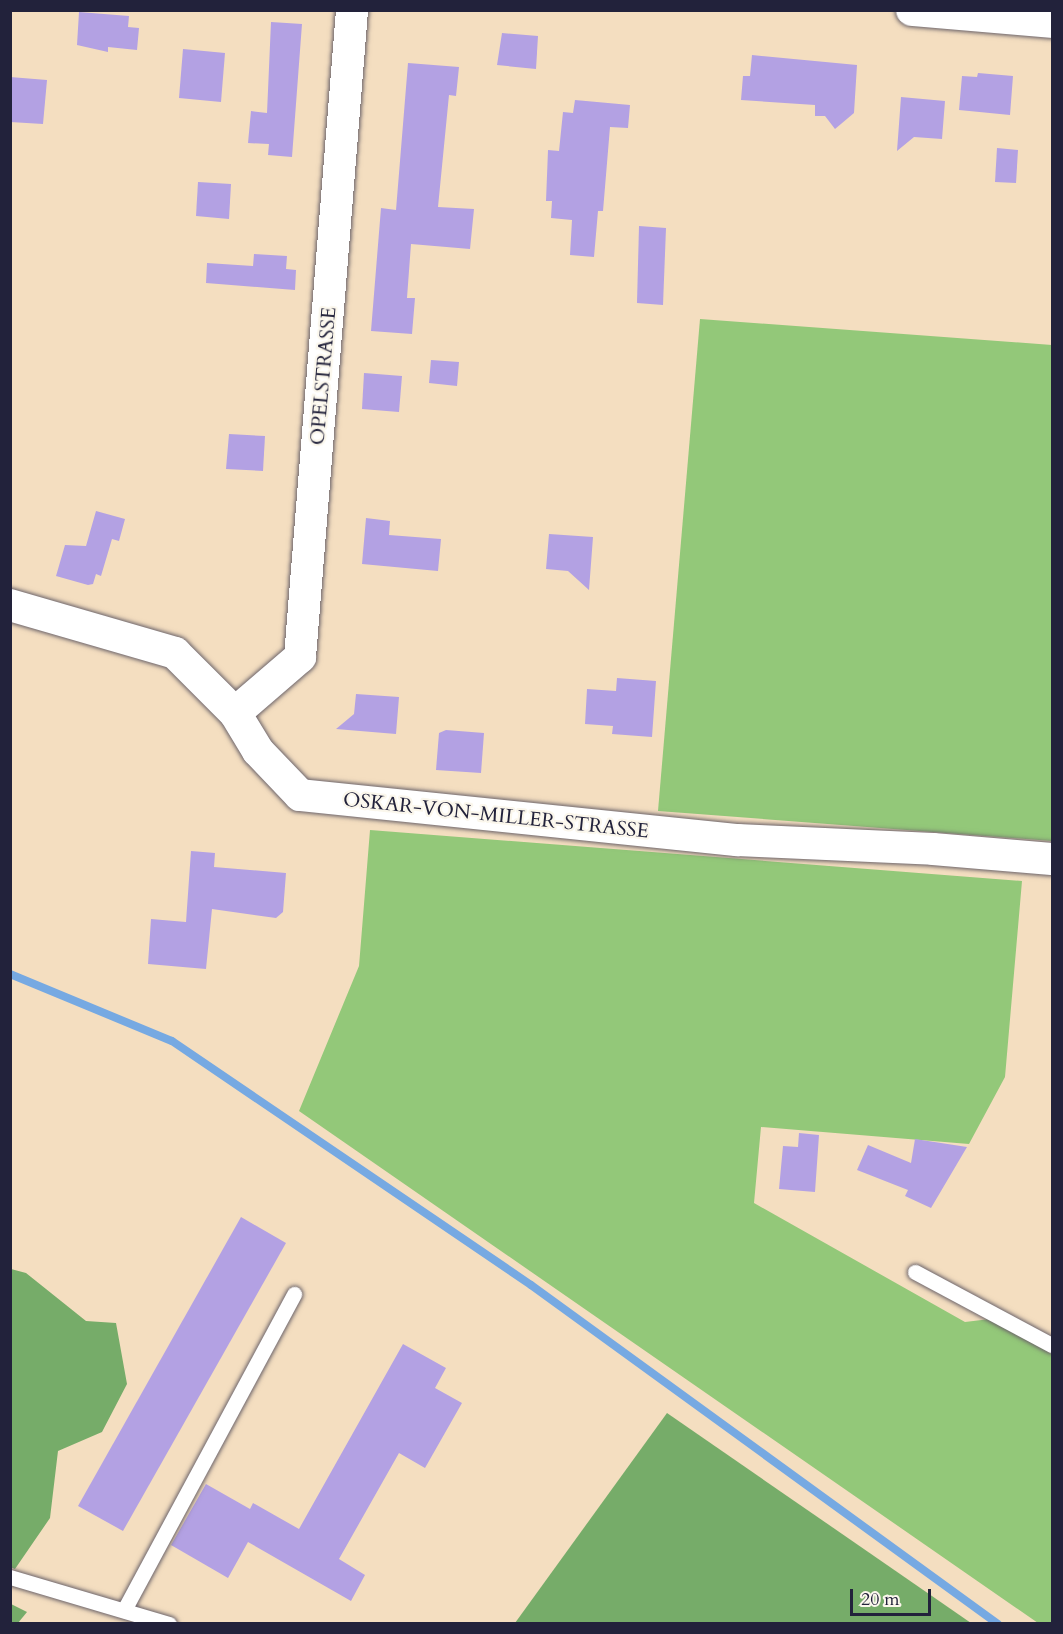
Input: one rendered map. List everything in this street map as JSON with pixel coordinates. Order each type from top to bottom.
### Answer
[{"type":"street","name":"OPELSTRASSE","points":[[235,713],[300,657],[352,10]]},
{"type":"street","points":[[912,10],[1053,22]]},
{"type":"street","name":"OSKAR-VON-MILLER-STRASSE","points":[[10,605],[176,653],[235,713],[258,752],[300,795],[737,840],[933,849],[1053,859]]},
{"type":"lane","points":[[915,1272],[1053,1344]]},
{"type":"lane","points":[[124,1610],[294,1294]]},
{"type":"lane","points":[[10,1577],[169,1623]]},
{"type":"green space","points":[[700,319],[1052,345],[1052,841],[658,811]]},
{"type":"green space","points":[[370,830],[1022,881],[1005,1077],[969,1144],[761,1127],[754,1203],[965,1322],[990,1319],[1052,1354],[1052,1623],[1038,1623],[299,1111],[359,966]]},
{"type":"green space","points":[[11,1269],[26,1273],[86,1321],[116,1323],[127,1384],[102,1432],[58,1451],[50,1518],[15,1569],[10,1567]]},
{"type":"green space","points":[[667,1413],[971,1623],[515,1623]]},
{"type":"green space","points":[[11,1604],[27,1612],[18,1623],[11,1623]]},
{"type":"building","points":[[79,12],[129,16],[128,27],[139,28],[137,50],[108,47],[108,52],[77,45]]},
{"type":"building","points":[[271,22],[302,24],[292,157],[268,155],[269,144],[248,143],[251,111],[267,113]]},
{"type":"building","points":[[502,33],[538,36],[536,69],[497,65]]},
{"type":"building","points":[[183,49],[225,53],[221,102],[179,98]]},
{"type":"building","points":[[752,55],[857,65],[854,113],[835,129],[825,116],[815,116],[815,105],[741,100],[743,76],[750,76]]},
{"type":"building","points":[[408,63],[459,67],[456,96],[449,95],[438,207],[474,209],[470,249],[411,244],[407,298],[415,298],[412,334],[371,331],[381,208],[396,210]]},
{"type":"building","points":[[978,73],[1013,76],[1010,115],[959,110],[962,76],[977,77]]},
{"type":"building","points":[[10,77],[47,80],[43,124],[10,122]]},
{"type":"building","points":[[901,97],[945,101],[942,139],[914,137],[897,151]]},
{"type":"building","points":[[575,100],[630,105],[628,128],[610,127],[603,211],[598,211],[594,257],[570,255],[572,220],[551,218],[552,201],[546,201],[548,150],[559,151],[563,112],[573,113]]},
{"type":"building","points":[[997,148],[1018,150],[1016,183],[995,182]]},
{"type":"building","points":[[198,182],[231,184],[229,219],[196,216]]},
{"type":"building","points":[[639,226],[666,228],[663,305],[637,303]]},
{"type":"building","points":[[254,254],[287,256],[286,269],[296,270],[295,290],[206,283],[207,263],[253,266]]},
{"type":"building","points":[[431,360],[459,362],[457,386],[429,383]]},
{"type":"building","points":[[364,373],[402,376],[399,412],[362,409]]},
{"type":"building","points":[[229,434],[265,436],[263,471],[226,469]]},
{"type":"building","points":[[96,511],[125,519],[119,541],[112,539],[101,576],[96,574],[93,584],[88,585],[56,576],[65,545],[86,546]]},
{"type":"building","points":[[366,518],[390,521],[389,535],[441,539],[438,571],[362,564]]},
{"type":"building","points":[[549,534],[593,537],[589,590],[568,571],[546,569]]},
{"type":"building","points":[[617,678],[656,681],[652,737],[612,734],[613,726],[585,724],[587,689],[616,691]]},
{"type":"building","points":[[356,694],[399,697],[396,734],[336,729],[354,714]]},
{"type":"building","points":[[446,730],[484,733],[481,773],[436,770],[439,733]]},
{"type":"building","points":[[191,851],[215,853],[214,867],[286,873],[283,912],[276,918],[212,909],[206,969],[148,964],[151,919],[186,922]]},
{"type":"building","points":[[799,1133],[819,1135],[815,1192],[779,1189],[783,1146],[798,1147]]},
{"type":"building","points":[[915,1139],[967,1147],[931,1208],[905,1196],[908,1190],[857,1170],[868,1145],[911,1163]]},
{"type":"building","points":[[241,1217],[286,1243],[123,1531],[78,1506]]},
{"type":"building","points":[[403,1344],[446,1368],[435,1388],[462,1403],[425,1468],[399,1453],[339,1559],[365,1575],[351,1601],[248,1542],[228,1578],[171,1545],[206,1484],[250,1509],[253,1503],[299,1529]]},
{"type":"waterway","points":[[10,974],[172,1041],[531,1285],[998,1624]]}]
